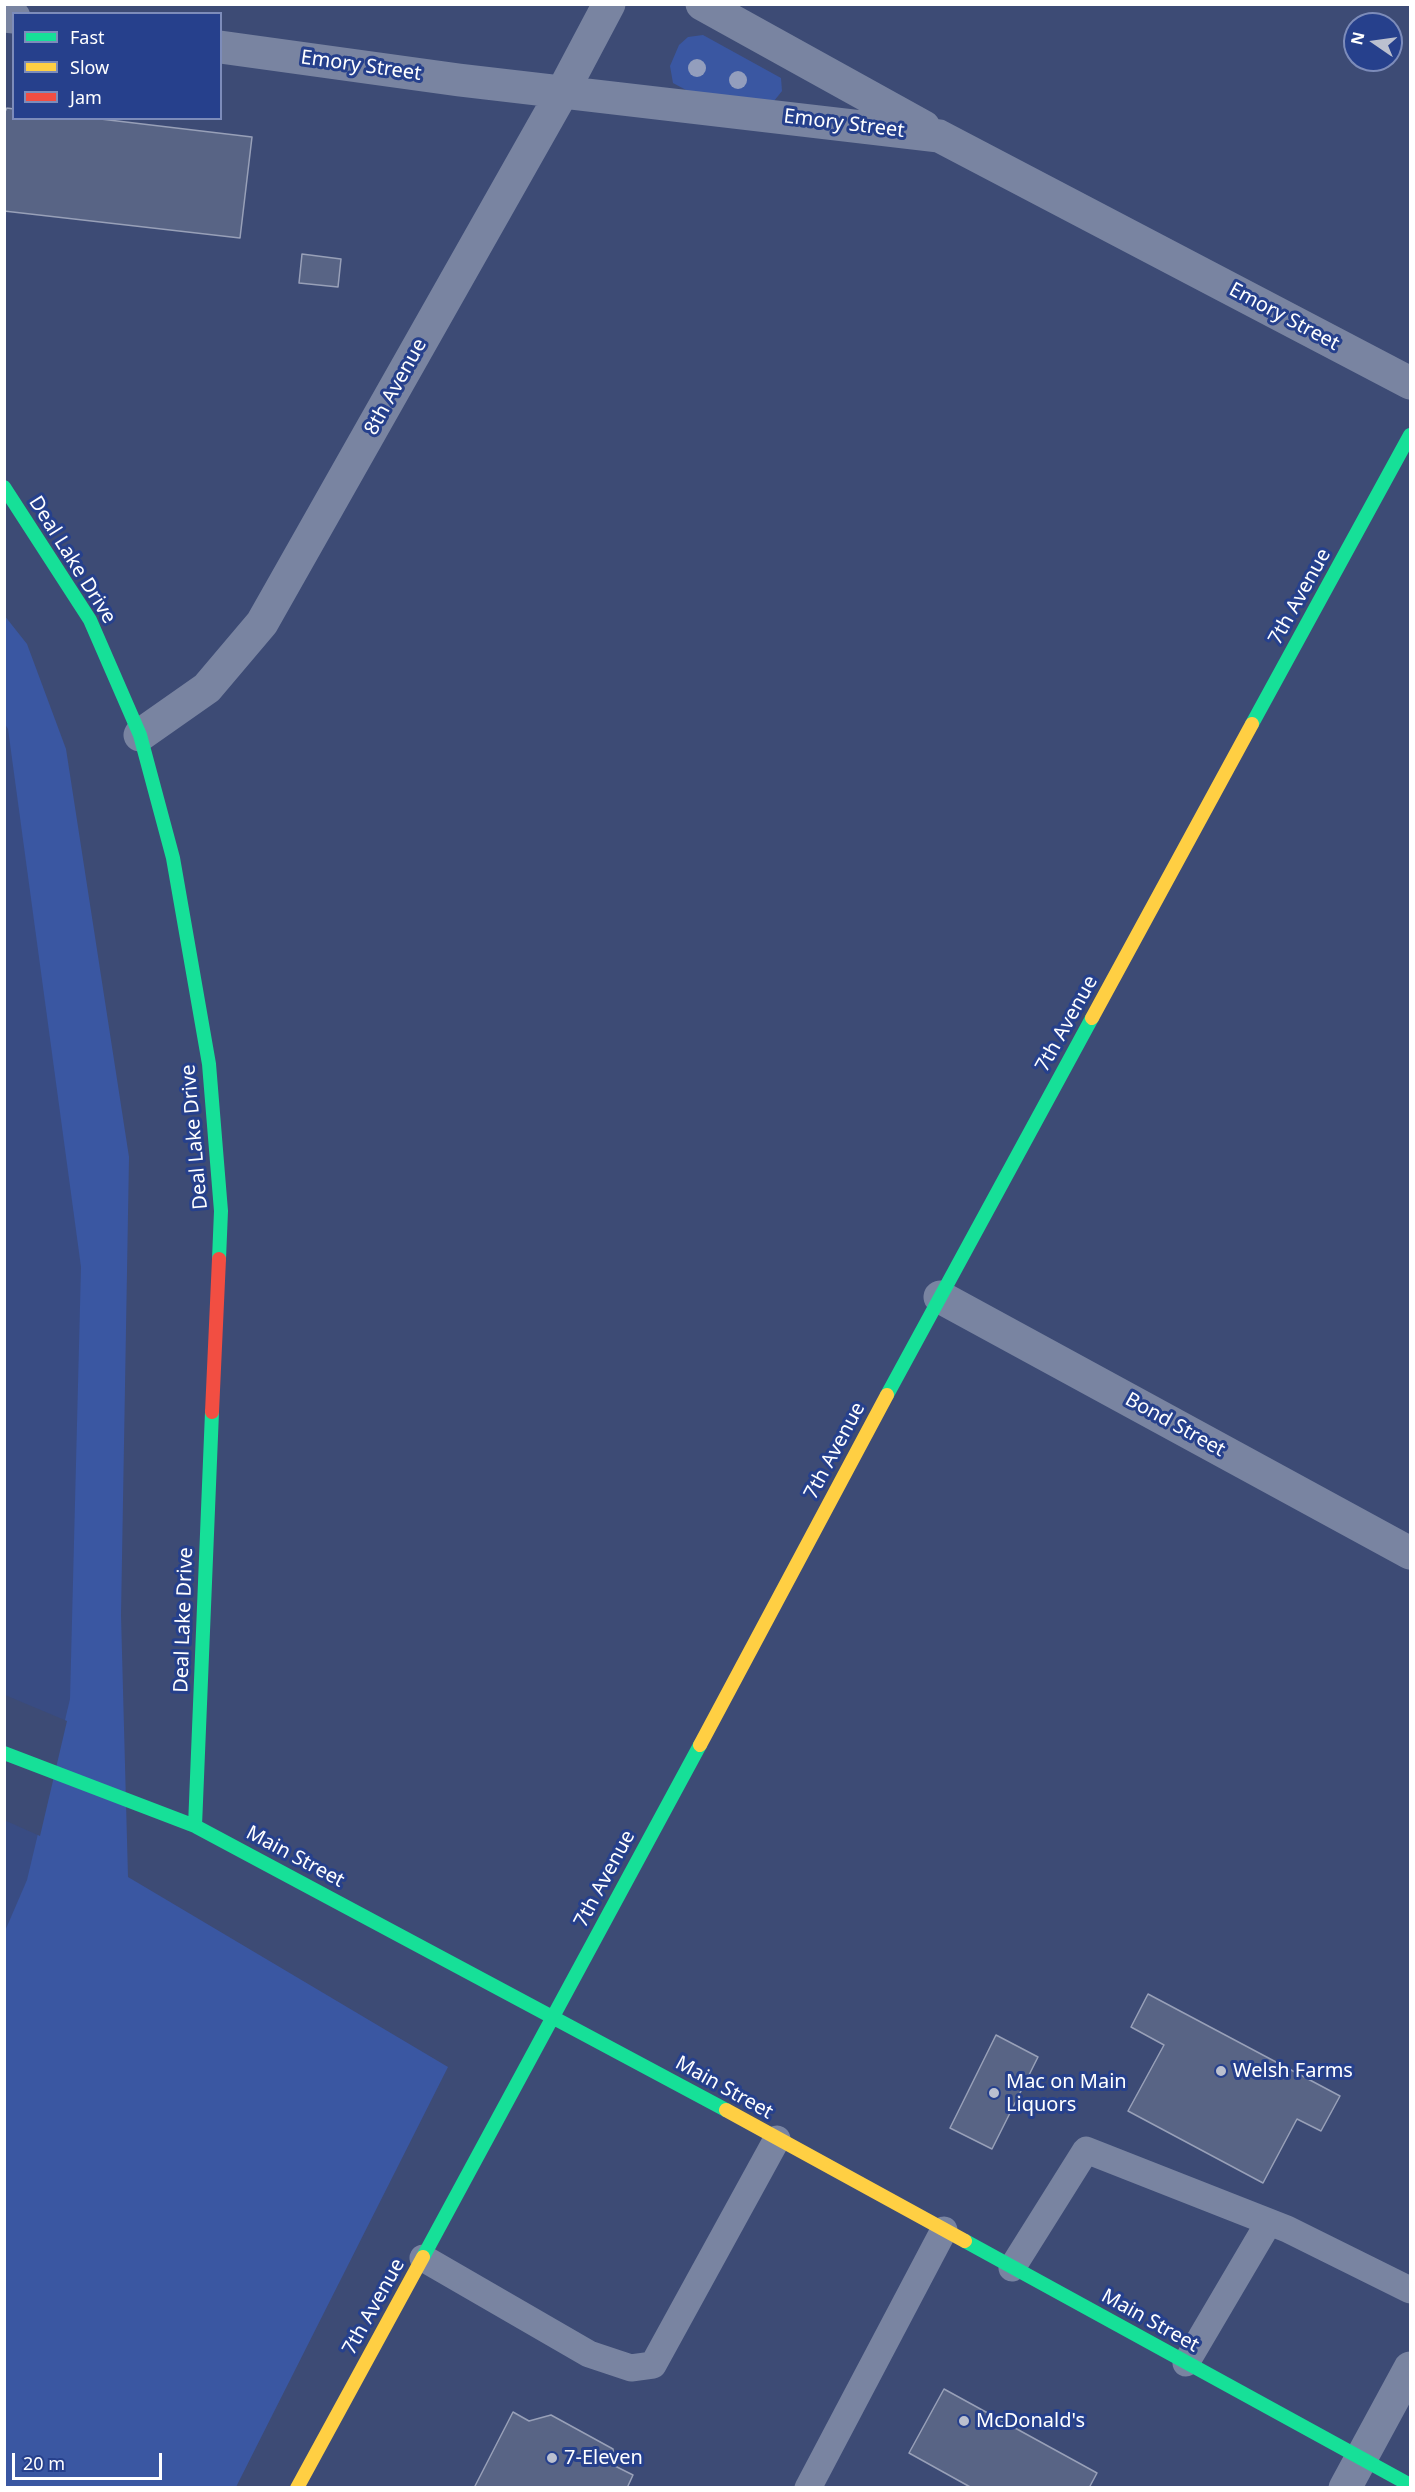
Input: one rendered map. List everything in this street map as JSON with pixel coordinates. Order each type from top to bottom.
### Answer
[{"type":"main road","name":"7th Avenue","points":[[297,2487],[554,2016],[940,1297],[1410,435]]},
{"type":"main road","name":"Deal Lake Drive","points":[[4,487],[90,620],[140,735],[173,858],[207,1053],[221,1211],[195,1826]]},
{"type":"main road","name":"Main Street","points":[[4,1753],[195,1826],[554,2016],[1410,2485]]},
{"type":"street","name":"8th Avenue","points":[[140,735],[207,688],[262,623],[563,91],[609,4]]},
{"type":"street","points":[[702,4],[939,136]]},
{"type":"street","name":"Emory Street","points":[[222,47],[448,78],[939,136],[1410,383]]},
{"type":"street","name":"Bond Street","points":[[940,1297],[1410,1553]]},
{"type":"street","points":[[1345,2487],[1410,2368]]},
{"type":"lane","points":[[423,2258],[589,2354],[631,2368],[653,2365],[777,2139]]},
{"type":"lane","points":[[1012,2268],[1086,2150],[1269,2222],[1410,2290]]},
{"type":"lane","points":[[1186,2363],[1269,2222]]},
{"type":"lane","points":[[808,2487],[944,2230]]},
{"type":"shaded area","points":[[703,35],[781,78],[782,91],[774,101],[688,91],[673,83],[670,66],[679,45],[688,37]]},
{"type":"shaded area","points":[[4,615],[27,644],[66,749],[129,1157],[121,1615],[128,1877],[448,2067],[236,2487],[5,2487]]},
{"type":"shaded area","points":[[5,724],[8,729],[81,1267],[70,1699],[27,1880],[5,1931]]},
{"type":"pier","points":[[5,1695],[67,1721],[40,1836],[4,1820]]},
{"type":"building","points":[[7,108],[12,109],[12,120],[109,120],[252,137],[240,238],[4,211],[4,113]]},
{"type":"building","points":[[302,254],[341,259],[338,287],[299,283]]},
{"type":"building","name":"Welsh Farms","points":[[1148,1994],[1340,2096],[1321,2131],[1297,2119],[1263,2183],[1128,2111],[1164,2045],[1131,2027]]},
{"type":"building","name":"Mac on Main Liquors","points":[[996,2035],[1038,2057],[992,2149],[950,2128]]},
{"type":"building","name":"McDonald's","points":[[944,2389],[1097,2473],[1089,2488],[972,2488],[909,2453]]},
{"type":"building","name":"7-Eleven","points":[[513,2412],[529,2421],[551,2415],[613,2449],[615,2466],[633,2475],[627,2488],[474,2488]]},
{"type":"traffic: fast","points":[[1252,724],[1410,435]]},
{"type":"traffic: fast","points":[[4,487],[90,620],[140,735],[173,858],[209,1064],[221,1211],[219,1259]]},
{"type":"traffic: fast","points":[[887,1395],[1092,1018]]},
{"type":"traffic: fast","points":[[195,1826],[212,1412]]},
{"type":"traffic: fast","points":[[423,2257],[700,1745]]},
{"type":"traffic: fast","points":[[4,1753],[195,1826],[726,2110]]},
{"type":"traffic: fast","points":[[965,2241],[1410,2485]]},
{"type":"traffic: slow","points":[[1092,1018],[1252,724]]},
{"type":"traffic: slow","points":[[700,1745],[887,1395]]},
{"type":"traffic: slow","points":[[726,2110],[965,2241]]},
{"type":"traffic: slow","points":[[297,2488],[423,2257]]},
{"type":"traffic: jam","points":[[212,1412],[219,1259]]},
{"type":"place","name":"Welsh Farms","points":[[1221,2071]]},
{"type":"place","name":"Mac on Main Liquors","points":[[994,2093]]},
{"type":"place","name":"McDonald's","points":[[964,2421]]},
{"type":"place","name":"7-Eleven","points":[[552,2458]]}]
